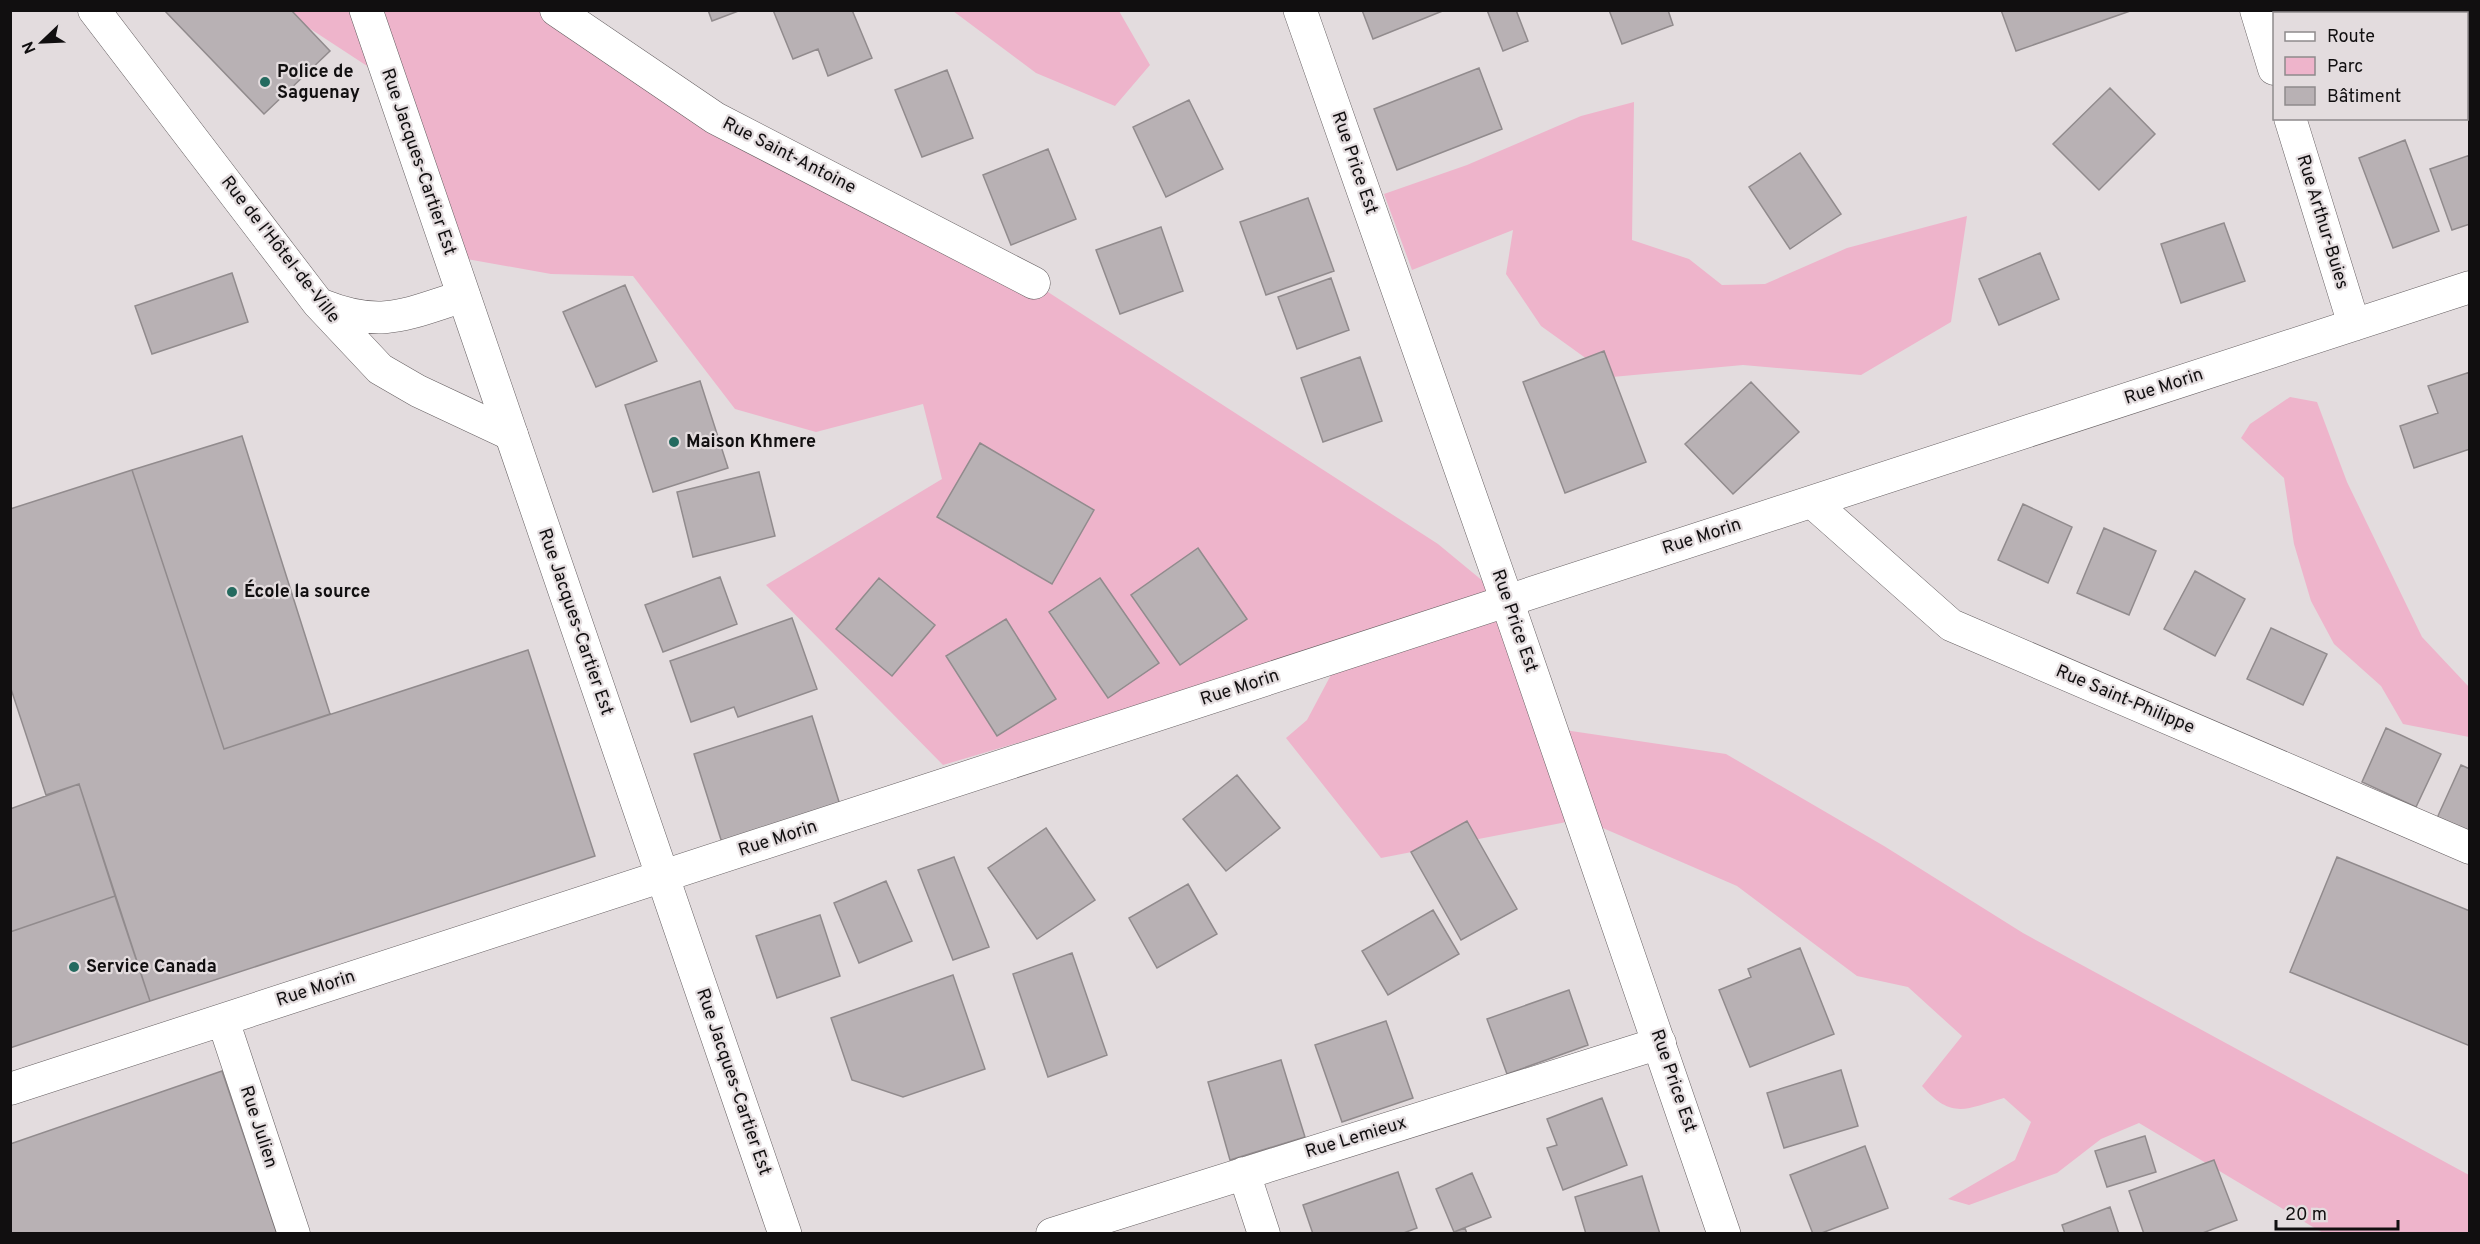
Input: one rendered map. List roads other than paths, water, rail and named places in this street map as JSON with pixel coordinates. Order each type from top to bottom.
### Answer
[{"type":"main road","name":"Rue Jacques-Cartier Est","points":[[366,10],[785,1233]]},
{"type":"main road","name":"Rue Price Est","points":[[1300,10],[1507,601],[1724,1233]]},
{"type":"street","name":"Rue de l'Hôtel-de-Ville","points":[[94,10],[318,303],[380,369],[418,391],[512,435]]},
{"type":"street","name":"Rue Saint-Antoine","points":[[556,10],[715,118],[1034,283]]},
{"type":"street","points":[[2256,10],[2273,66]]},
{"type":"street","name":"Rue Arthur-Buies","points":[[2291,120],[2354,325]]},
{"type":"street","name":"Rue Morin","points":[[10,1089],[2469,287]]},
{"type":"street","points":[[318,303],[346,314],[373,319],[402,316],[464,296]]},
{"type":"street","name":"Rue Saint-Philippe","points":[[1812,502],[1951,625],[2469,848]]},
{"type":"street","name":"Rue Julien","points":[[222,1020],[294,1233]]},
{"type":"street","name":"Rue Lemieux","points":[[1052,1233],[1660,1043]]},
{"type":"street","points":[[1244,1173],[1264,1233]]},
{"type":"place","name":"Police de Saguenay","points":[[265,82]]},
{"type":"place","name":"Maison Khmere","points":[[674,442]]},
{"type":"place","name":"École la source","points":[[232,592]]},
{"type":"place","name":"Service Canada","points":[[74,967]]}]
